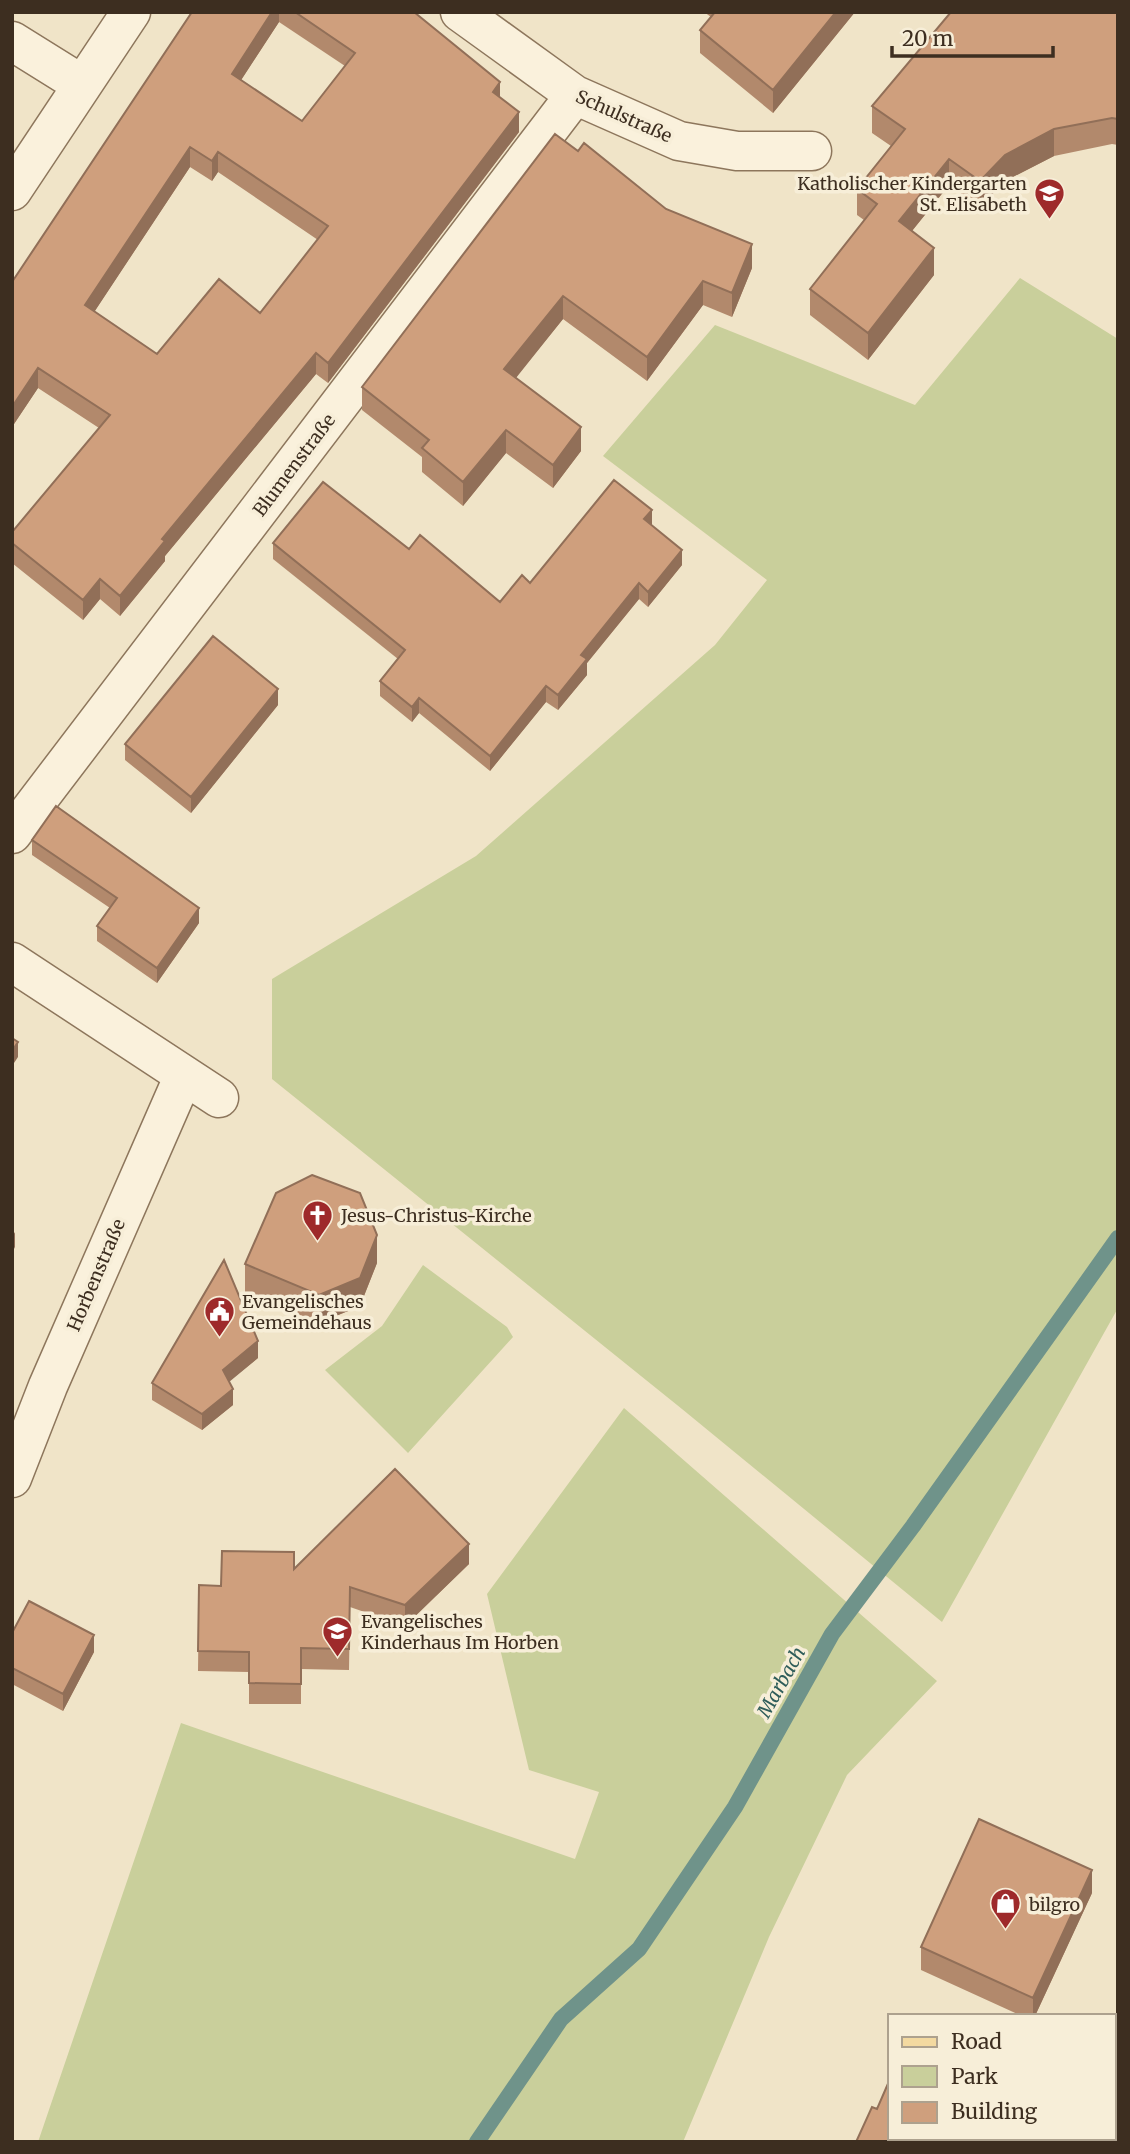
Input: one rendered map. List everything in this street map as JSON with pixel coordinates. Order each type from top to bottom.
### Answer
[{"type":"street","points":[[12,191],[131,12]]},
{"type":"street","name":"Schulstraße","points":[[460,12],[575,95],[679,141],[737,151],[812,150]]},
{"type":"street","points":[[12,41],[81,85]]},
{"type":"street","name":"Blumenstraße","points":[[12,834],[575,95]]},
{"type":"street","points":[[12,962],[219,1098]]},
{"type":"street","name":"Horbenstraße","points":[[12,1478],[48,1386],[184,1075]]},
{"type":"green space","points":[[1020,278],[1118,339],[1118,1308],[942,1622],[272,1079],[272,979],[476,856],[715,645],[767,580],[603,456],[715,325],[915,405]]},
{"type":"green space","points":[[423,1265],[507,1327],[513,1337],[408,1453],[325,1370],[382,1326]]},
{"type":"green space","points":[[624,1408],[937,1681],[847,1775],[769,1937],[683,2142],[38,2142],[181,1723],[575,1859],[599,1792],[529,1770],[487,1594]]},
{"type":"building","points":[[192,12],[272,12],[232,74],[302,121],[355,53],[295,12],[414,12],[500,82],[493,92],[519,112],[328,363],[316,353],[162,539],[165,541],[120,596],[100,579],[83,600],[12,543],[12,532],[110,415],[38,368],[12,407],[12,282]],"holes":[[[190,147],[212,161],[218,152],[328,226],[260,313],[219,279],[157,354],[85,305]]]},
{"type":"building","points":[[715,12],[836,12],[773,90],[700,30]]},
{"type":"building","points":[[951,12],[1118,12],[1118,119],[1054,129],[1005,155],[980,181],[949,159],[899,221],[934,248],[868,333],[810,289],[877,204],[857,189],[905,129],[872,106]]},
{"type":"building","points":[[555,134],[578,151],[584,143],[666,209],[752,244],[732,293],[703,281],[647,357],[563,296],[504,369],[581,427],[553,465],[506,430],[463,482],[422,448],[429,440],[362,387]]},
{"type":"building","points":[[614,480],[652,510],[644,519],[682,550],[648,592],[639,583],[581,655],[587,659],[558,695],[546,686],[490,756],[419,698],[412,707],[380,681],[405,650],[273,543],[323,482],[409,549],[420,535],[500,602],[522,575],[530,583]]},
{"type":"building","points":[[213,636],[278,689],[191,797],[125,744]]},
{"type":"building","points":[[56,806],[199,908],[157,968],[97,926],[117,898],[32,840]]},
{"type":"building","points":[[12,1038],[18,1042],[12,1051]]},
{"type":"building","name":"Jesus-Christus-Kirche","points":[[312,1175],[360,1193],[377,1235],[360,1278],[319,1295],[245,1264],[276,1193]]},
{"type":"building","name":"Evangelisches Gemeindehaus","points":[[224,1260],[258,1341],[223,1370],[233,1389],[202,1414],[152,1383]]},
{"type":"building","points":[[395,1469],[469,1544],[405,1605],[350,1587],[349,1649],[301,1648],[301,1684],[249,1683],[249,1652],[198,1651],[199,1585],[221,1586],[222,1551],[294,1552],[294,1569]]},
{"type":"building","points":[[29,1601],[94,1635],[63,1694],[12,1668],[12,1633]]},
{"type":"building","name":"bilgro","points":[[979,1819],[1092,1870],[1033,1998],[921,1947]]},
{"type":"building","points":[[888,2084],[888,2140],[932,2140],[931,2142],[856,2142],[872,2107],[877,2109]]},
{"type":"waterway","name":"Marbach","points":[[477,2142],[561,2019],[639,1949],[735,1807],[832,1634],[913,1526],[1118,1238]]},
{"type":"place","name":"Katholischer Kindergarten St. Elisabeth","points":[[1050,220]]},
{"type":"place","name":"Jesus-Christus-Kirche","points":[[318,1242]]},
{"type":"place","name":"Evangelisches Gemeindehaus","points":[[219,1338]]},
{"type":"place","name":"Evangelisches Kinderhaus Im Horben","points":[[338,1658]]},
{"type":"place","name":"bilgro","points":[[1006,1931]]}]
